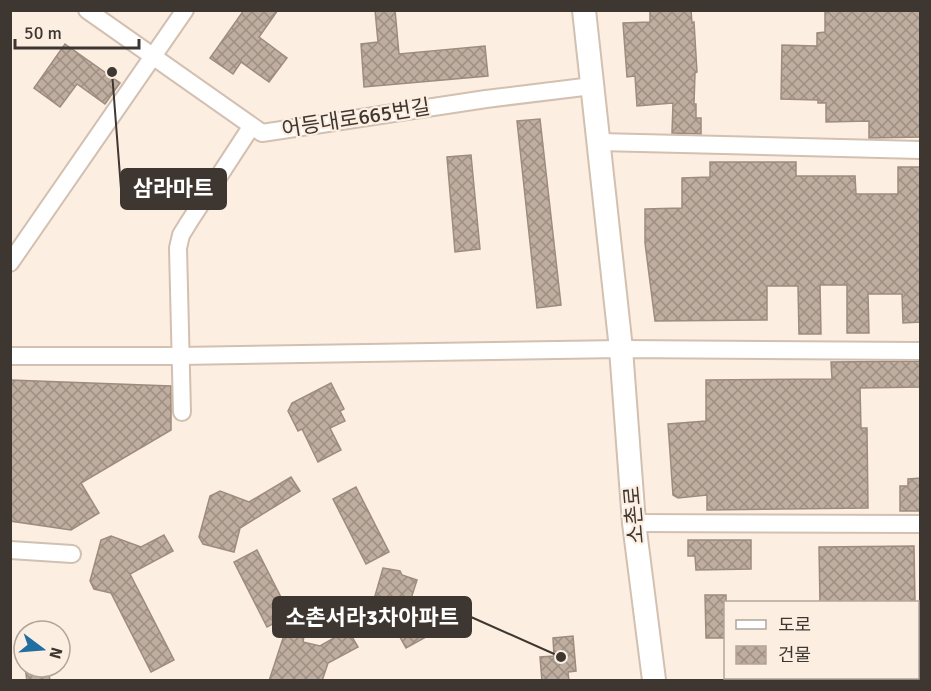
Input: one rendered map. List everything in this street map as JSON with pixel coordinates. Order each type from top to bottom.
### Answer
[{"type":"street","name":"어등대로665번길","points":[[87,10],[152,58],[262,133],[431,107],[592,86]]},
{"type":"street","points":[[10,263],[185,10]]},
{"type":"street","name":"소촌로","points":[[584,10],[621,349],[634,523],[654,681]]},
{"type":"street","points":[[182,412],[177,270],[181,235],[251,127]]},
{"type":"street","points":[[599,142],[921,150]]},
{"type":"street","points":[[10,356],[179,356],[621,349],[921,351]]},
{"type":"street","points":[[634,523],[921,524]]},
{"type":"street","points":[[10,550],[72,554]]},
{"type":"building","points":[[244,10],[278,10],[259,37],[287,58],[269,82],[241,62],[233,74],[210,58]]},
{"type":"building","points":[[375,10],[395,10],[399,54],[485,46],[488,76],[364,87],[361,44],[378,42]]},
{"type":"building","points":[[650,10],[691,10],[692,23],[694,22],[697,72],[695,73],[694,104],[696,104],[696,118],[701,118],[701,134],[672,133],[673,103],[637,106],[635,76],[627,77],[623,23],[650,22]]},
{"type":"building","points":[[825,10],[921,10],[921,137],[869,138],[869,121],[826,122],[826,103],[818,103],[818,100],[781,99],[782,45],[817,46],[817,33],[825,32]]},
{"type":"building","points":[[65,44],[120,83],[105,104],[77,84],[60,107],[34,88]]},
{"type":"building","points":[[540,119],[561,305],[537,308],[517,121]]},
{"type":"building","points":[[471,155],[480,249],[455,252],[447,157]]},
{"type":"building","points":[[710,162],[796,162],[796,176],[855,176],[856,194],[898,194],[898,167],[921,167],[921,322],[903,323],[902,294],[868,294],[869,333],[847,333],[847,285],[820,285],[821,334],[799,334],[798,286],[767,286],[767,320],[655,321],[645,243],[645,209],[682,208],[682,178],[710,177]]},
{"type":"building","points":[[921,361],[921,387],[860,388],[861,428],[867,428],[868,508],[707,510],[707,495],[678,498],[673,495],[668,424],[706,421],[706,380],[832,379],[831,362]]},
{"type":"building","points":[[10,380],[171,386],[171,430],[81,483],[99,513],[71,530],[10,521]]},
{"type":"building","points":[[331,383],[344,409],[340,411],[345,421],[330,428],[341,450],[318,462],[302,429],[298,431],[288,411],[292,403]]},
{"type":"building","points":[[291,477],[300,491],[240,528],[234,552],[203,544],[199,537],[210,496],[220,491],[249,502]]},
{"type":"building","points":[[921,478],[921,511],[900,511],[900,486],[908,486],[908,479]]},
{"type":"building","points":[[356,487],[389,552],[366,564],[333,499]]},
{"type":"building","points":[[164,535],[173,551],[130,574],[174,660],[151,672],[111,593],[94,589],[90,581],[101,540],[111,536],[141,547]]},
{"type":"building","points":[[688,540],[751,540],[751,569],[696,570],[695,556],[688,556]]},
{"type":"building","points":[[914,546],[915,601],[820,601],[819,547]]},
{"type":"building","points":[[257,550],[290,615],[267,627],[234,562]]},
{"type":"building","points":[[383,568],[400,571],[402,575],[417,580],[409,605],[426,637],[406,648],[392,623],[376,619],[370,613]]},
{"type":"building","points":[[705,595],[726,595],[724,638],[706,638]]},
{"type":"building","points":[[348,630],[358,647],[328,663],[322,681],[269,681],[285,632],[304,636],[303,642],[320,646]]},
{"type":"building","points":[[573,636],[576,671],[568,672],[569,681],[542,681],[540,657],[554,656],[553,638]]},
{"type":"building","points":[[27,679],[50,679],[50,681],[27,681]]},
{"type":"place","name":"삼라마트","points":[[112,72]]},
{"type":"place","name":"소촌서라3차아파트","points":[[561,657]]}]
